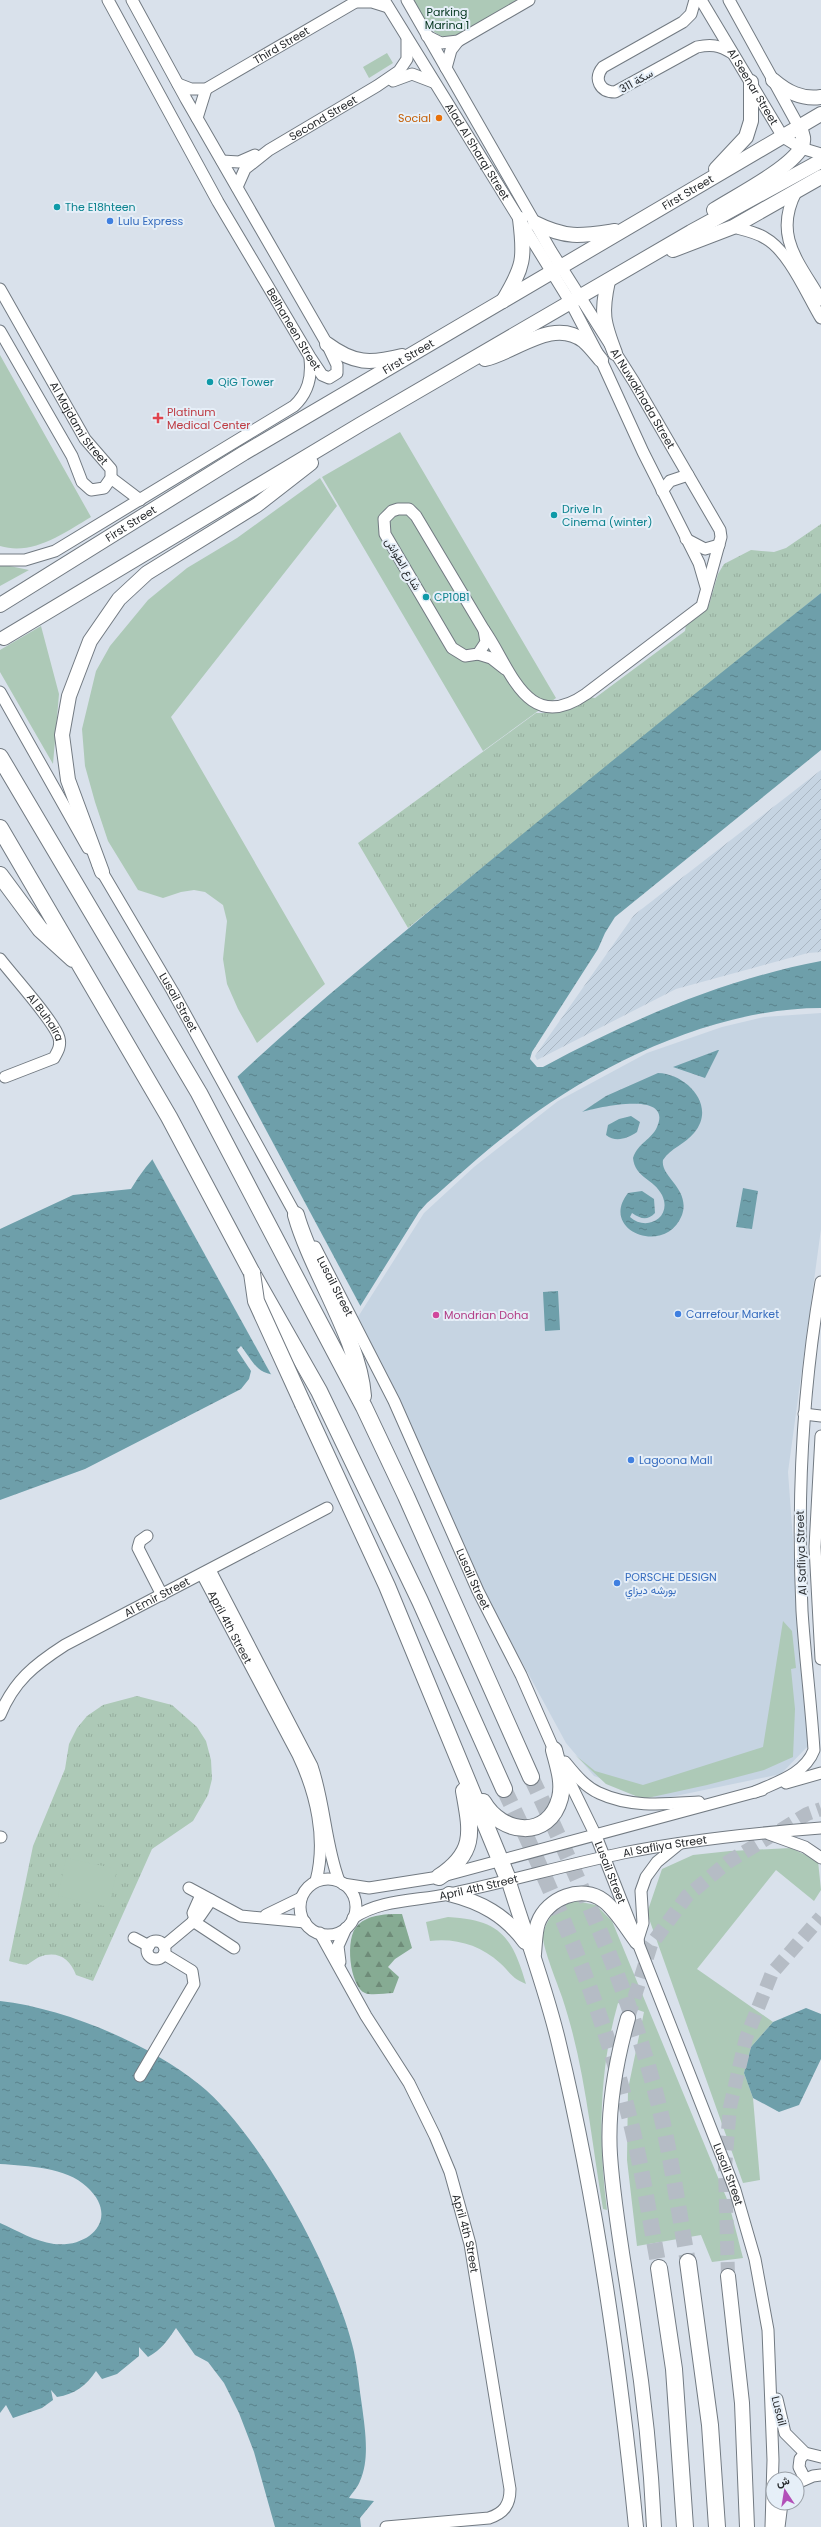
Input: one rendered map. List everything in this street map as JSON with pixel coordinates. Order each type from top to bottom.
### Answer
[{"type":"highway","name":"Lusail Street","points":[[0,757],[354,1355],[364,1408],[531,1777]]},
{"type":"highway","points":[[0,828],[169,1117],[252,1273],[319,1391],[420,1602],[504,1789]]},
{"type":"highway","points":[[0,875],[40,929],[82,966]]},
{"type":"highway","points":[[296,1215],[304,1243],[354,1355]]},
{"type":"highway","points":[[252,1273],[256,1301],[387,1586],[458,1754],[508,1879]]},
{"type":"highway","points":[[458,1754],[487,1809],[495,1819],[504,1825],[525,1829],[546,1820],[555,1810],[560,1799],[560,1773],[554,1750]]},
{"type":"highway","points":[[439,1877],[460,1861],[470,1838],[470,1817],[458,1754]]},
{"type":"highway","points":[[688,2262],[710,2425],[717,2527]]},
{"type":"highway","points":[[660,2268],[675,2377],[686,2527]]},
{"type":"main road","points":[[773,80],[794,94],[807,98],[821,97]]},
{"type":"main road","points":[[700,183],[746,137],[751,121],[751,82]]},
{"type":"main road","name":"First Street","points":[[0,606],[244,453],[558,271],[621,230],[821,114]]},
{"type":"main road","points":[[691,232],[710,213],[784,166],[801,148],[803,135],[799,127]]},
{"type":"main road","points":[[4,638],[336,439],[576,301],[691,232],[821,161]]},
{"type":"main road","points":[[645,260],[733,227],[821,177]]},
{"type":"main road","points":[[503,302],[522,267],[524,245],[520,219]]},
{"type":"main road","points":[[536,223],[555,233],[570,236],[621,230]]},
{"type":"main road","points":[[608,281],[602,308],[603,318],[615,353]]},
{"type":"main road","points":[[473,360],[496,357],[540,336],[557,332],[570,335],[584,341],[601,360]]},
{"type":"main road","points":[[327,344],[344,356],[355,360],[388,360],[416,353]]},
{"type":"main road","points":[[102,872],[68,780],[62,735],[69,696],[90,641],[119,599],[147,573],[256,505],[324,452],[336,439]]},
{"type":"main road","points":[[508,1879],[534,1956],[559,2044],[594,2218],[622,2397],[636,2527]]},
{"type":"main road","points":[[449,1894],[477,1903],[504,1918],[516,1929],[534,1956]]},
{"type":"main road","points":[[534,1956],[538,1923],[556,1900],[570,1894],[593,1896],[604,1900],[637,1942]]},
{"type":"main road","points":[[628,2018],[620,2045],[613,2092],[610,2154],[635,2340],[651,2477],[654,2527]]},
{"type":"main road","points":[[728,2276],[742,2403],[747,2527]]},
{"type":"street","name":"Belhaneen Street","points":[[108,0],[218,202],[310,357],[322,375],[329,378],[335,376],[337,373],[337,366],[327,344],[197,118],[132,0]]},
{"type":"street","name":"Alad Al Sharqi Street","points":[[407,0],[536,223],[558,271]]},
{"type":"street","points":[[446,68],[451,50],[458,41],[529,0]]},
{"type":"street","name":"سكة 311","points":[[695,0],[691,14],[683,22],[602,67],[598,73],[598,80],[602,88],[608,92],[615,92],[696,47],[709,44],[720,46],[732,53]]},
{"type":"street","name":"Al Seenar Street","points":[[701,0],[783,137],[801,148],[821,154]]},
{"type":"street","name":"Al Seenar Street","points":[[729,0],[799,127]]},
{"type":"street","name":"Third Street","points":[[206,90],[358,1],[386,3]]},
{"type":"street","name":"Alad Al Sharqi Street","points":[[386,3],[407,40],[520,219],[558,271],[576,301]]},
{"type":"street","points":[[427,36],[441,43],[458,41]]},
{"type":"street","name":"Second Street","points":[[237,188],[245,169],[269,150],[377,86],[404,66],[407,56],[407,40]]},
{"type":"street","name":"Second Street","points":[[377,86],[410,74],[434,82]]},
{"type":"street","points":[[178,84],[191,89],[206,90],[197,118]]},
{"type":"street","name":"Second Street","points":[[222,161],[239,162],[269,150]]},
{"type":"street","points":[[796,192],[786,218],[787,239],[821,300]]},
{"type":"street","points":[[733,227],[758,234],[774,244],[789,263],[821,318]]},
{"type":"street","name":"Al Majdami Street","points":[[0,289],[85,439],[109,466],[111,478],[107,486],[100,490],[91,490],[84,485],[72,456],[0,331]]},
{"type":"street","name":"Al Nuwakhada Street","points":[[576,301],[615,353],[720,530]]},
{"type":"street","name":"Al Nuwakhada Street","points":[[576,301],[601,360],[685,538]]},
{"type":"street","name":"First Street","points":[[0,560],[26,560],[55,551],[294,406],[305,395],[308,388],[311,372],[310,357]]},
{"type":"street","points":[[662,491],[670,481],[688,475]]},
{"type":"street","points":[[111,478],[140,500]]},
{"type":"street","name":"شارع الطواش","points":[[507,671],[497,662],[478,654],[465,656],[452,648],[385,534],[383,524],[387,515],[392,511],[409,509],[416,516],[484,630],[497,649],[507,671],[519,690],[541,704],[553,707],[571,703],[702,606],[708,592],[713,561],[719,545],[720,530]]},
{"type":"street","points":[[685,538],[705,549],[719,545]]},
{"type":"street","points":[[685,538],[703,573],[708,592]]},
{"type":"street","points":[[478,654],[486,642],[484,630]]},
{"type":"street","name":"Lusail Street","points":[[0,692],[221,1078],[296,1215]]},
{"type":"street","name":"Al Buhaira","points":[[0,959],[52,1024],[60,1043],[54,1058],[5,1077]]},
{"type":"street","name":"Al Safliya Street","points":[[755,1792],[793,1774],[806,1765],[814,1750],[802,1608],[799,1505],[804,1414],[821,1282]]},
{"type":"street","name":"Lusail Street","points":[[354,1355],[394,1401],[472,1577],[521,1675],[554,1750],[596,1836],[735,2190],[755,2259],[768,2330],[772,2383],[773,2460],[771,2527]]},
{"type":"street","points":[[804,1414],[821,1416]]},
{"type":"street","name":"Al Safliya Street","points":[[821,1436],[818,1579],[821,1659]]},
{"type":"street","name":"Al Emir Street","points":[[1,1708],[15,1685],[43,1660],[327,1508]]},
{"type":"street","points":[[147,1536],[140,1541],[138,1548],[162,1595]]},
{"type":"street","name":"April 4th Street","points":[[206,1572],[262,1678],[304,1768],[320,1810],[332,1858],[341,1882],[361,1887],[378,1887],[439,1877],[596,1836]]},
{"type":"street","points":[[554,1750],[581,1780],[598,1793],[604,1795],[643,1805],[718,1801]]},
{"type":"street","name":"Al Safliya Street","points":[[596,1836],[821,1773]]},
{"type":"street","name":"April 4th Street","points":[[316,1881],[321,1849],[320,1810]]},
{"type":"street","name":"Al Safliya Street","points":[[605,1858],[679,1843],[821,1828]]},
{"type":"street","points":[[766,1833],[805,1847],[821,1858]]},
{"type":"street","points":[[637,1942],[642,1923],[641,1891],[646,1877],[657,1862],[679,1843]]},
{"type":"street","name":"April 4th Street","points":[[353,1918],[367,1910],[382,1905],[449,1894],[508,1879],[605,1858]]},
{"type":"street","points":[[189,1888],[241,1916],[305,1922],[320,1933],[334,1934],[346,1928],[353,1918],[355,1901],[351,1891],[341,1882],[328,1879],[316,1881],[307,1888],[301,1898],[300,1906],[305,1922]]},
{"type":"street","points":[[378,1887],[382,1905]]},
{"type":"street","points":[[206,1897],[193,1913],[194,1920],[234,1948]]},
{"type":"street","points":[[254,1917],[278,1912],[301,1898]]},
{"type":"street","points":[[164,1950],[194,1920]]},
{"type":"street","name":"April 4th Street","points":[[342,1972],[338,1946],[346,1928]]},
{"type":"street","name":"April 4th Street","points":[[320,1933],[422,2108],[450,2172],[470,2244],[510,2490],[508,2506],[497,2516],[386,2527]]},
{"type":"street","points":[[134,1938],[149,1946],[156,1942],[164,1950],[192,1971],[194,1984],[140,2076]]},
{"type":"street","name":"Lusail","points":[[772,2383],[785,2433],[806,2453],[821,2457]]},
{"type":"street","points":[[799,2471],[798,2467],[800,2459],[806,2453]]},
{"type":"street","points":[[805,2480],[821,2475]]},
{"type":"street","points":[[779,2527],[781,2511]]},
{"type":"shaded area","points":[[821,770],[821,952],[808,953],[676,989],[537,1060],[535,1056],[634,915]]},
{"type":"shaded area","points":[[821,1013],[821,1229],[788,1472],[808,1746],[781,1774],[661,1799],[594,1776],[566,1743],[492,1607],[356,1320],[424,1213],[474,1167],[558,1101],[647,1053],[722,1027],[764,1017]]},
{"type":"green space","name":"Parking Marina 1","points":[[412,0],[518,0],[454,38],[439,35],[428,26]]},
{"type":"green space","points":[[387,53],[393,63],[369,78],[363,67]]},
{"type":"green space","points":[[0,355],[91,517],[59,536],[24,548],[0,546]]},
{"type":"green space","points":[[400,432],[556,698],[483,751],[322,477]]},
{"type":"green space","points":[[320,478],[337,506],[171,717],[325,984],[257,1043],[238,1009],[227,984],[223,959],[227,921],[223,905],[205,892],[194,890],[181,892],[163,898],[138,890],[108,841],[85,766],[82,729],[96,671],[110,646],[148,600],[187,568],[237,538]]},
{"type":"green space","points":[[821,524],[821,593],[408,928],[358,843],[536,713],[564,710],[589,697],[595,698],[685,631],[686,625],[709,605],[718,574],[724,564],[751,550],[774,552],[786,548]]},
{"type":"green space","points":[[0,564],[29,570],[0,586]]},
{"type":"green space","points":[[41,626],[59,694],[53,764],[0,672],[0,650]]},
{"type":"green space","points":[[783,1621],[792,1631],[796,1668],[791,1669],[795,1709],[793,1757],[764,1770],[707,1785],[643,1799],[606,1784],[575,1755],[595,1771],[643,1785],[763,1747]]},
{"type":"green space","points":[[137,1696],[172,1705],[197,1727],[206,1741],[211,1760],[212,1779],[208,1795],[193,1821],[152,1849],[93,1981],[76,1975],[70,1964],[62,1957],[57,1955],[52,1954],[39,1957],[26,1964],[9,1961],[33,1846],[65,1769],[69,1744],[77,1728],[87,1716],[103,1705]]},
{"type":"green space","points":[[791,1848],[818,1861],[821,1890],[814,1901],[776,1870],[697,1969],[773,2022],[751,2047],[744,2073],[753,2098],[760,2180],[743,2183],[647,1913],[662,1869],[693,1855],[730,1851]]},
{"type":"green space","points":[[66,1858],[117,1869],[109,1907],[58,1896]]},
{"type":"green space","points":[[576,1901],[596,1905],[612,1921],[729,2204],[743,2258],[712,2262],[701,2235],[637,2246],[627,2160],[628,2089],[644,2012],[618,2003],[607,2054],[602,2106],[602,2158],[607,2210],[603,2209],[587,2102],[576,2049],[570,2023],[543,1941],[545,1929],[554,1913],[558,1909]]},
{"type":"green space","points":[[402,1914],[412,1948],[395,1959],[388,1967],[399,1977],[393,1993],[365,1993],[360,1989],[356,1982],[351,1961],[351,1940],[354,1931],[362,1921],[367,1919],[384,1915]]},
{"type":"green space","points":[[448,1917],[480,1922],[492,1927],[501,1934],[509,1942],[515,1954],[526,1984],[514,1977],[500,1963],[476,1947],[458,1942],[440,1940],[430,1941],[426,1922]]},
{"type":"water","points":[[821,593],[821,750],[615,917],[605,933],[598,949],[532,1052],[530,1059],[537,1067],[543,1067],[576,1049],[644,1017],[678,1003],[748,979],[821,961],[821,1008],[781,1011],[740,1018],[699,1029],[658,1045],[619,1063],[581,1084],[545,1106],[502,1138],[427,1203],[419,1212],[346,1329],[283,1375],[274,1375],[262,1371],[241,1346],[237,1350],[251,1371],[249,1379],[241,1389],[85,1469],[0,1500],[0,1229],[73,1195],[131,1189],[154,1157],[173,1138],[316,1006],[645,734]]},
{"type":"water","points":[[718,1050],[705,1078],[673,1067]]},
{"type":"water","points":[[658,1073],[679,1079],[688,1085],[696,1093],[702,1112],[700,1123],[694,1133],[670,1152],[663,1160],[663,1166],[666,1172],[682,1198],[684,1206],[682,1215],[674,1228],[663,1235],[650,1237],[638,1234],[628,1228],[622,1218],[621,1207],[628,1193],[642,1191],[654,1199],[655,1213],[647,1218],[638,1217],[632,1213],[630,1217],[636,1221],[650,1223],[661,1216],[664,1210],[662,1195],[654,1185],[637,1170],[634,1165],[633,1158],[641,1145],[655,1131],[659,1115],[654,1108],[644,1104],[616,1105],[582,1112],[606,1096]]},
{"type":"water","points":[[631,1116],[640,1122],[637,1132],[622,1139],[614,1139],[606,1135],[608,1125],[619,1119]]},
{"type":"water","points":[[743,1188],[758,1191],[752,1229],[736,1227]]},
{"type":"water","points":[[558,1291],[560,1330],[545,1331],[543,1292]]},
{"type":"water","points":[[0,2001],[51,2011],[105,2030],[132,2042],[180,2070],[200,2085],[223,2107],[271,2171],[294,2208],[314,2247],[345,2321],[354,2352],[364,2424],[366,2454],[360,2481],[349,2498],[374,2501],[360,2518],[361,2527],[275,2527],[254,2452],[239,2413],[224,2383],[208,2362],[195,2355],[176,2328],[161,2348],[148,2357],[139,2347],[139,2356],[117,2374],[102,2379],[96,2371],[84,2385],[69,2394],[57,2397],[51,2390],[53,2400],[42,2408],[13,2418],[6,2405],[0,2413],[0,2223],[40,2241],[54,2244],[67,2244],[79,2241],[89,2236],[97,2228],[101,2219],[101,2209],[97,2198],[87,2187],[68,2175],[58,2171],[34,2167],[0,2164]]},
{"type":"water","points":[[806,2008],[821,2014],[821,2059],[799,2105],[779,2112],[753,2098],[744,2073],[751,2047],[773,2022]]},
{"type":"pier","points":[[236,1074],[362,1309],[347,1330],[297,1372],[283,1377],[273,1378],[151,1157]]},
{"type":"tunnel","points":[[531,1777],[602,1936],[633,2018],[663,2122],[688,2262]]},
{"type":"tunnel","points":[[504,1789],[557,1906],[589,1985],[603,2026],[616,2067],[632,2128],[641,2168],[659,2268]]},
{"type":"tunnel","points":[[628,2018],[651,1945],[687,1896],[728,1862],[807,1814],[821,1809]]},
{"type":"tunnel","points":[[728,2276],[725,2167],[730,2107],[746,2038],[772,1973],[821,1917]]},
{"type":"place","name":"Social","points":[[439,118]]},
{"type":"place","name":"The E18hteen","points":[[57,207]]},
{"type":"place","name":"Lulu Express","points":[[110,221]]},
{"type":"place","name":"QiG Tower","points":[[210,382]]},
{"type":"place","name":"Platinum Medical Center","points":[[158,418]]},
{"type":"place","name":"Drive In Cinema (winter)","points":[[554,515]]},
{"type":"place","name":"CP10B1","points":[[426,597]]},
{"type":"place","name":"Carrefour Market","points":[[678,1314]]},
{"type":"place","name":"Mondrian Doha","points":[[436,1315]]},
{"type":"place","name":"Lagoona Mall","points":[[631,1460]]},
{"type":"place","name":"PORSCHE DESIGN بورشه ديزاي","points":[[617,1583]]}]
